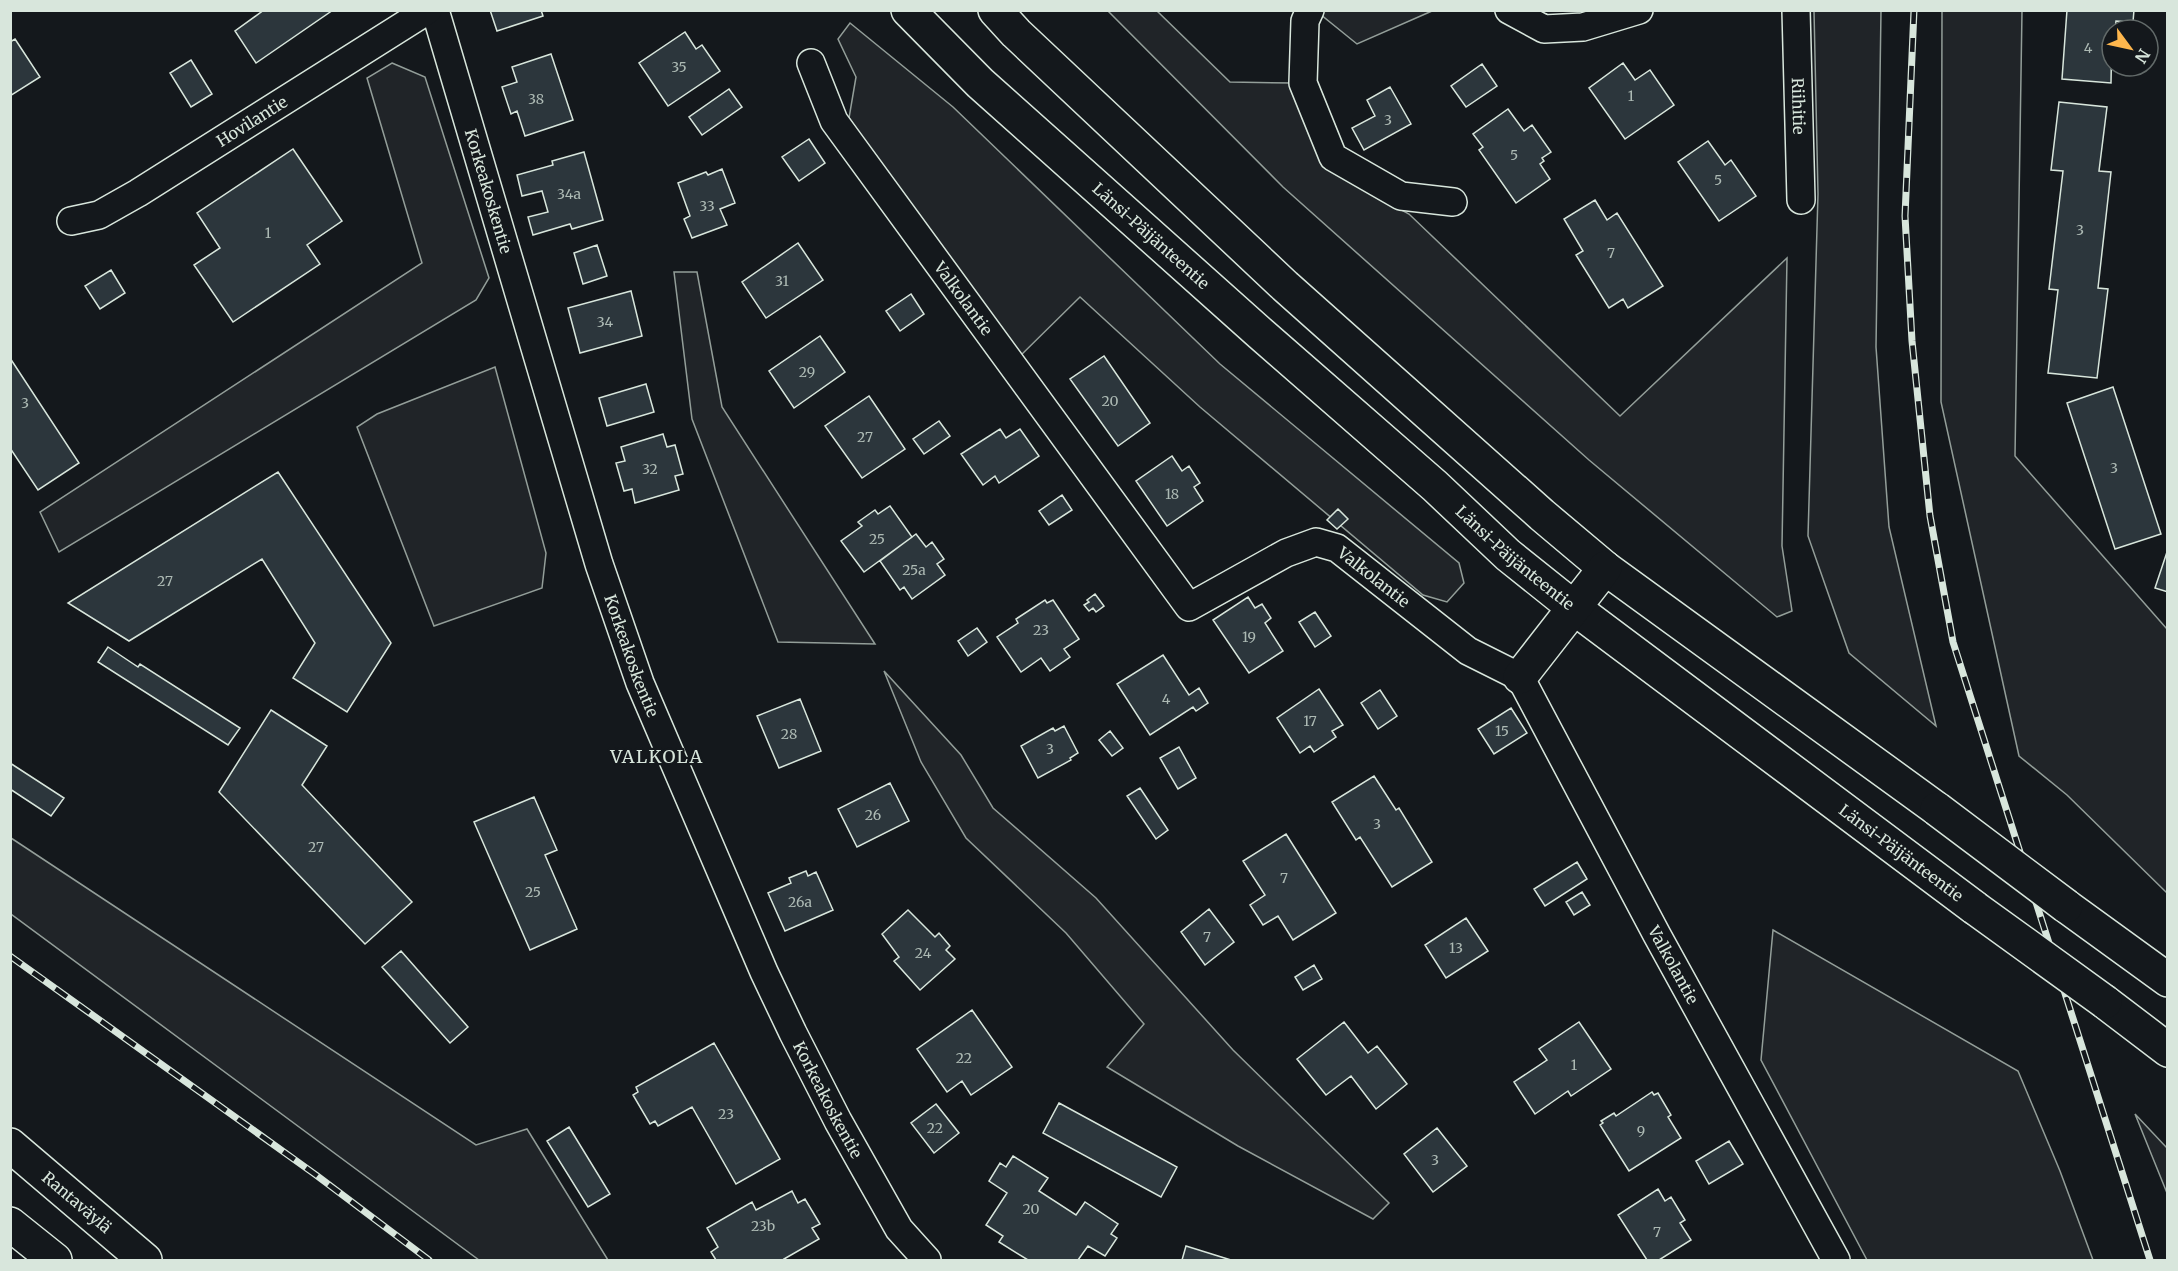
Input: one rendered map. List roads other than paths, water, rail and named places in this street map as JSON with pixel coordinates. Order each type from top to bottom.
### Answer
[{"type":"main road","name":"Länsi-Päijänteentie","points":[[908,10],[980,83],[1435,486],[1508,555],[1573,607],[2168,1050]]},
{"type":"main road","points":[[995,10],[1016,33],[1285,286],[1542,515],[1605,568],[2168,980]]},
{"type":"main road","points":[[1520,677],[1605,568]]},
{"type":"main road","name":"Rantaväylä","points":[[10,1145],[145,1260]]},
{"type":"main road","points":[[10,1224],[55,1260]]},
{"type":"street","name":"Hovilantie","points":[[71,221],[99,215],[138,193],[428,10]]},
{"type":"street","name":"Korkeakoskentie","points":[[435,10],[599,564],[640,683],[764,972],[793,1033],[838,1121],[899,1229],[927,1260]]},
{"type":"street","points":[[1310,10],[1305,21],[1303,83],[1333,157],[1401,196],[1453,202]]},
{"type":"street","points":[[1509,10],[1544,29],[1583,27],[1639,10]]},
{"type":"street","name":"Riihitie","points":[[1796,10],[1801,200]]},
{"type":"street","name":"Valkolantie","points":[[811,63],[834,121],[1189,607],[1286,553],[1316,542],[1337,548],[1468,651],[1520,677],[1657,934],[1836,1260]]},
{"type":"railway","points":[[1914,10],[1905,216],[1912,341],[1930,516],[1953,642],[2150,1260]]},
{"type":"railway","points":[[10,956],[316,1175],[429,1260]]},
{"type":"district","name":"VALKOLA","points":[[657,757]]}]
